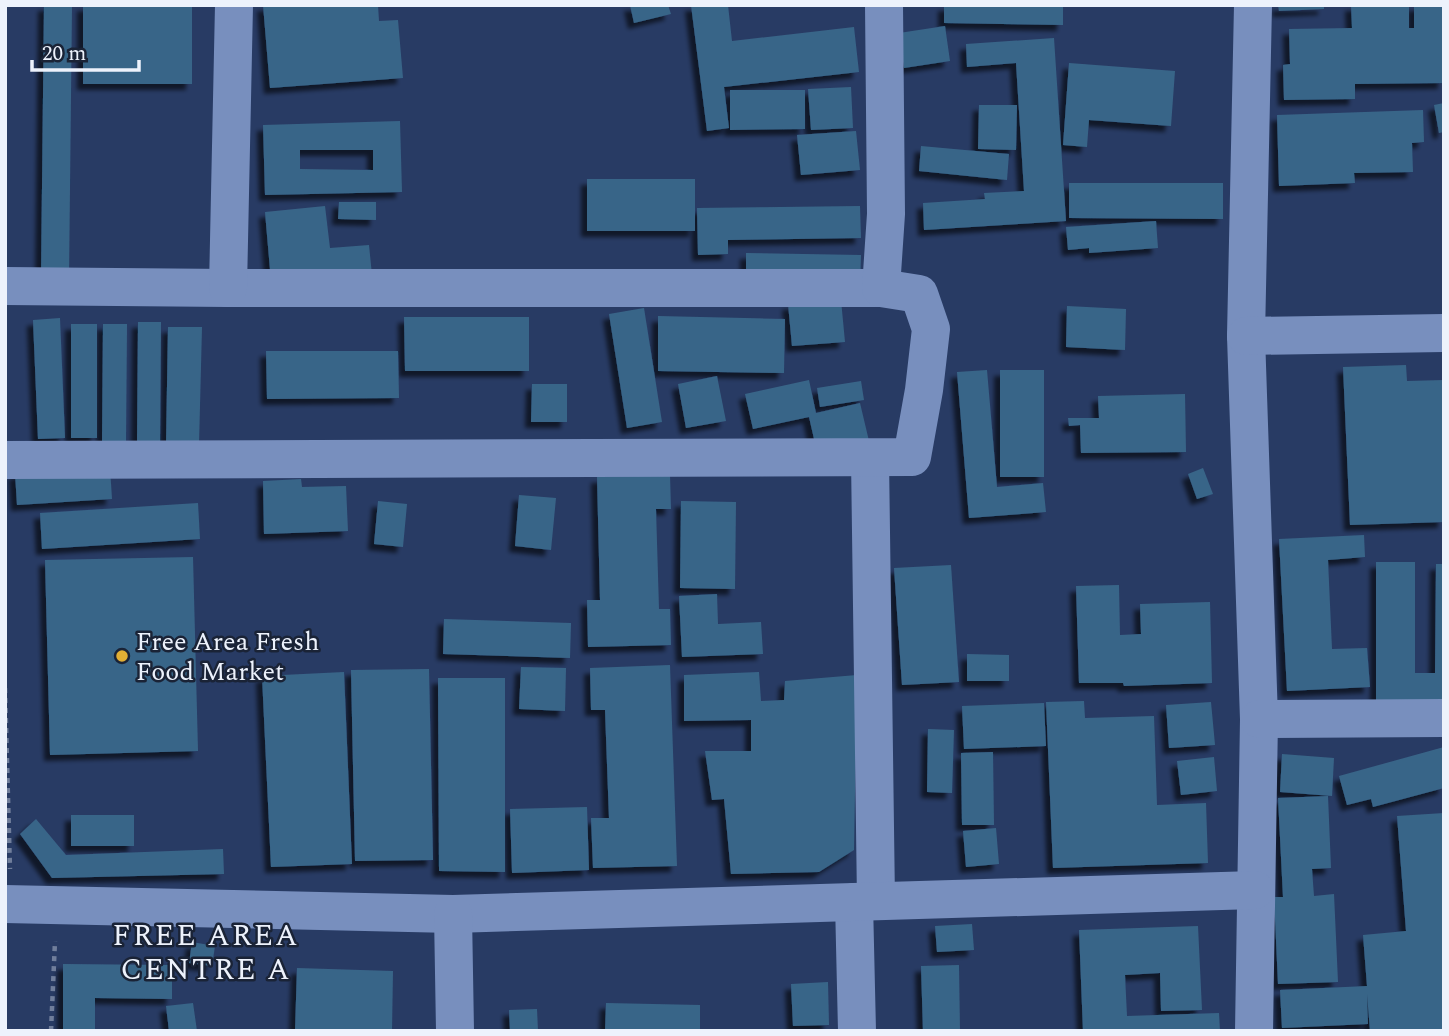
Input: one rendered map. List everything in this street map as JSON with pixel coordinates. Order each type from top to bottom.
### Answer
[{"type":"street","points":[[228,288],[234,5]]},
{"type":"street","points":[[881,288],[886,214],[884,5]]},
{"type":"street","points":[[1253,5],[1246,336],[1259,719],[1254,1031]]},
{"type":"street","points":[[5,286],[881,288],[919,294],[931,329],[912,457],[5,460]]},
{"type":"street","points":[[1246,336],[1444,333]]},
{"type":"street","points":[[857,1031],[865,901],[870,458]]},
{"type":"street","points":[[1259,719],[1444,718]]},
{"type":"street","points":[[8,905],[453,914],[1255,890]]},
{"type":"street","points":[[453,914],[455,1031]]},
{"type":"path","points":[[5,688],[8,905]]},
{"type":"path","points":[[51,1031],[56,905]]},
{"type":"building","points":[[44,5],[72,5],[69,279],[41,278]]},
{"type":"building","points":[[83,5],[192,5],[192,84],[83,84]]},
{"type":"building","points":[[263,5],[378,5],[379,21],[398,20],[403,78],[270,88]]},
{"type":"building","points":[[630,5],[668,5],[671,14],[634,23]]},
{"type":"building","points":[[691,5],[728,5],[732,41],[854,27],[859,72],[724,87],[729,128],[707,131]]},
{"type":"building","points":[[944,5],[1063,5],[1063,25],[944,23]]},
{"type":"building","points":[[1278,5],[1324,5],[1324,9],[1279,11]]},
{"type":"building","points":[[1351,5],[1409,5],[1409,28],[1414,28],[1414,5],[1444,5],[1444,83],[1355,84],[1355,99],[1284,100],[1283,65],[1290,64],[1289,29],[1352,28]]},
{"type":"building","points":[[945,26],[950,61],[904,68],[899,33]]},
{"type":"building","points":[[1054,38],[1066,221],[924,230],[923,203],[985,199],[984,193],[1024,191],[1016,63],[967,67],[966,44]]},
{"type":"building","points":[[1069,63],[1175,71],[1171,126],[1089,120],[1087,147],[1063,145]]},
{"type":"building","points":[[851,87],[853,128],[811,130],[808,89]]},
{"type":"building","points":[[730,90],[805,90],[805,129],[730,130]]},
{"type":"building","points":[[1444,103],[1444,132],[1439,133],[1434,105]]},
{"type":"building","points":[[979,105],[1017,105],[1016,150],[978,149]]},
{"type":"building","points":[[1423,110],[1424,142],[1412,143],[1413,172],[1354,173],[1355,183],[1279,186],[1277,115]]},
{"type":"building","points":[[400,121],[402,192],[265,195],[263,125]],"holes":[[[300,150],[373,150],[373,170],[300,169]]]},
{"type":"building","points":[[856,131],[860,170],[801,175],[797,135]]},
{"type":"building","points":[[921,146],[1009,154],[1007,180],[919,171]]},
{"type":"building","points":[[587,179],[695,179],[695,231],[587,231]]},
{"type":"building","points":[[1069,183],[1223,183],[1223,219],[1069,218]]},
{"type":"building","points":[[339,202],[376,202],[376,220],[338,219]]},
{"type":"building","points":[[325,206],[330,248],[369,245],[372,275],[271,281],[265,212]]},
{"type":"building","points":[[860,206],[861,238],[728,240],[728,254],[698,255],[697,208]]},
{"type":"building","points":[[1156,221],[1158,248],[1089,253],[1089,248],[1068,250],[1066,227]]},
{"type":"building","points":[[746,253],[861,255],[860,286],[746,283]]},
{"type":"building","points":[[841,300],[845,342],[792,346],[788,304]]},
{"type":"building","points":[[1067,306],[1126,309],[1125,350],[1066,347]]},
{"type":"building","points":[[644,308],[662,422],[627,428],[609,314]]},
{"type":"building","points":[[658,316],[785,319],[784,373],[658,371]]},
{"type":"building","points":[[404,317],[529,317],[529,371],[405,371]]},
{"type":"building","points":[[60,318],[65,438],[38,439],[33,320]]},
{"type":"building","points":[[138,322],[161,322],[160,445],[137,445]]},
{"type":"building","points":[[71,324],[97,324],[97,438],[71,438]]},
{"type":"building","points":[[103,324],[127,324],[126,443],[102,443]]},
{"type":"building","points":[[168,327],[202,327],[199,445],[166,445]]},
{"type":"building","points":[[266,351],[398,351],[399,398],[267,399]]},
{"type":"building","points":[[1406,365],[1407,381],[1444,380],[1444,522],[1350,525],[1343,367]]},
{"type":"building","points":[[987,370],[997,487],[1043,483],[1046,512],[969,518],[957,372]]},
{"type":"building","points":[[1000,370],[1044,370],[1044,477],[1000,477]]},
{"type":"building","points":[[717,376],[726,421],[686,428],[678,384]]},
{"type":"building","points":[[809,380],[816,413],[860,403],[869,441],[817,452],[809,417],[753,429],[745,394]]},
{"type":"building","points":[[861,381],[864,400],[820,407],[817,388]]},
{"type":"building","points":[[532,384],[567,384],[567,422],[531,422]]},
{"type":"building","points":[[1185,394],[1186,452],[1081,453],[1080,425],[1069,426],[1068,418],[1099,418],[1098,396]]},
{"type":"building","points":[[110,468],[112,499],[17,505],[15,473]]},
{"type":"building","points":[[1203,468],[1213,494],[1197,499],[1188,474]]},
{"type":"building","points":[[670,475],[671,509],[656,509],[659,609],[670,609],[671,645],[588,647],[587,600],[600,600],[597,477]]},
{"type":"building","points":[[301,479],[302,487],[346,486],[348,531],[264,534],[263,481]]},
{"type":"building","points":[[519,495],[556,498],[551,550],[515,546]]},
{"type":"building","points":[[378,501],[407,504],[403,547],[374,544]]},
{"type":"building","points":[[681,501],[736,502],[735,589],[680,588]]},
{"type":"building","points":[[198,503],[200,539],[42,549],[40,513]]},
{"type":"building","points":[[1364,535],[1365,557],[1328,560],[1332,649],[1367,648],[1370,687],[1287,691],[1279,539]]},
{"type":"building","name":"Free Area Fresh Food Market","points":[[193,557],[198,751],[50,755],[45,560]]},
{"type":"building","points":[[1376,562],[1415,562],[1415,673],[1435,673],[1436,564],[1444,564],[1444,702],[1376,701]]},
{"type":"building","points":[[951,565],[959,682],[902,685],[894,568]]},
{"type":"building","points":[[1119,585],[1120,635],[1141,634],[1140,604],[1210,602],[1212,683],[1124,686],[1123,683],[1079,683],[1076,586]]},
{"type":"building","points":[[717,594],[718,624],[761,622],[763,654],[682,657],[679,596]]},
{"type":"building","points":[[444,619],[571,623],[570,658],[443,654]]},
{"type":"building","points":[[967,654],[1009,655],[1009,681],[967,681]]},
{"type":"building","points":[[670,665],[677,866],[593,868],[591,818],[609,818],[605,710],[591,710],[590,668]]},
{"type":"building","points":[[521,667],[566,668],[565,711],[519,709]]},
{"type":"building","points":[[429,669],[433,860],[355,861],[351,670]]},
{"type":"building","points":[[344,672],[352,864],[271,867],[262,676]]},
{"type":"building","points":[[759,672],[761,701],[784,700],[785,681],[857,675],[854,850],[819,872],[731,874],[724,799],[712,800],[705,751],[751,751],[751,720],[684,721],[684,675]]},
{"type":"building","points":[[438,678],[505,678],[505,872],[439,871]]},
{"type":"building","points":[[1084,701],[1085,718],[1154,716],[1157,805],[1206,803],[1208,863],[1053,868],[1046,702]]},
{"type":"building","points":[[1211,702],[1215,745],[1169,748],[1166,705]]},
{"type":"building","points":[[1044,703],[1046,746],[964,749],[962,706]]},
{"type":"building","points":[[928,729],[954,730],[952,793],[927,792]]},
{"type":"building","points":[[1444,747],[1444,788],[1373,807],[1371,799],[1347,805],[1339,776]]},
{"type":"building","points":[[993,752],[994,825],[962,825],[961,753]]},
{"type":"building","points":[[1282,754],[1334,758],[1332,796],[1280,792]]},
{"type":"building","points":[[1214,757],[1217,791],[1181,795],[1177,761]]},
{"type":"building","points":[[1328,796],[1331,868],[1312,869],[1314,896],[1334,894],[1338,982],[1278,984],[1274,897],[1283,897],[1278,798]]},
{"type":"building","points":[[587,807],[589,870],[512,873],[510,809]]},
{"type":"building","points":[[1444,813],[1444,1031],[1370,1031],[1367,994],[1368,1024],[1282,1028],[1280,990],[1367,986],[1363,935],[1406,931],[1397,816]]},
{"type":"building","points":[[71,815],[134,815],[134,846],[71,846]]},
{"type":"building","points":[[36,819],[66,855],[223,849],[224,874],[52,878],[20,834]]},
{"type":"building","points":[[996,828],[999,864],[966,867],[963,831]]},
{"type":"building","points":[[972,924],[974,950],[937,952],[935,926]]},
{"type":"building","points":[[1198,926],[1202,1010],[1161,1011],[1160,973],[1125,975],[1127,1016],[1219,1013],[1220,1031],[1083,1031],[1079,930]]},
{"type":"building","points":[[192,942],[215,946],[212,966],[189,963]]},
{"type":"building","points":[[63,964],[172,965],[172,999],[95,998],[95,1031],[63,1031]]},
{"type":"building","points":[[959,965],[960,1031],[923,1031],[921,966]]},
{"type":"building","points":[[297,968],[393,971],[392,1031],[295,1031]]},
{"type":"building","points":[[828,982],[829,1025],[793,1026],[791,984]]},
{"type":"building","points":[[193,1003],[197,1031],[169,1031],[166,1006]]},
{"type":"building","points":[[606,1003],[700,1005],[700,1031],[605,1031]]},
{"type":"building","points":[[537,1009],[538,1031],[510,1031],[509,1010]]},
{"type":"place","name":"Free Area Fresh Food Market","points":[[122,656]]},
{"type":"district","name":"FREE AREA CENTRE A","points":[[206,952]]}]
